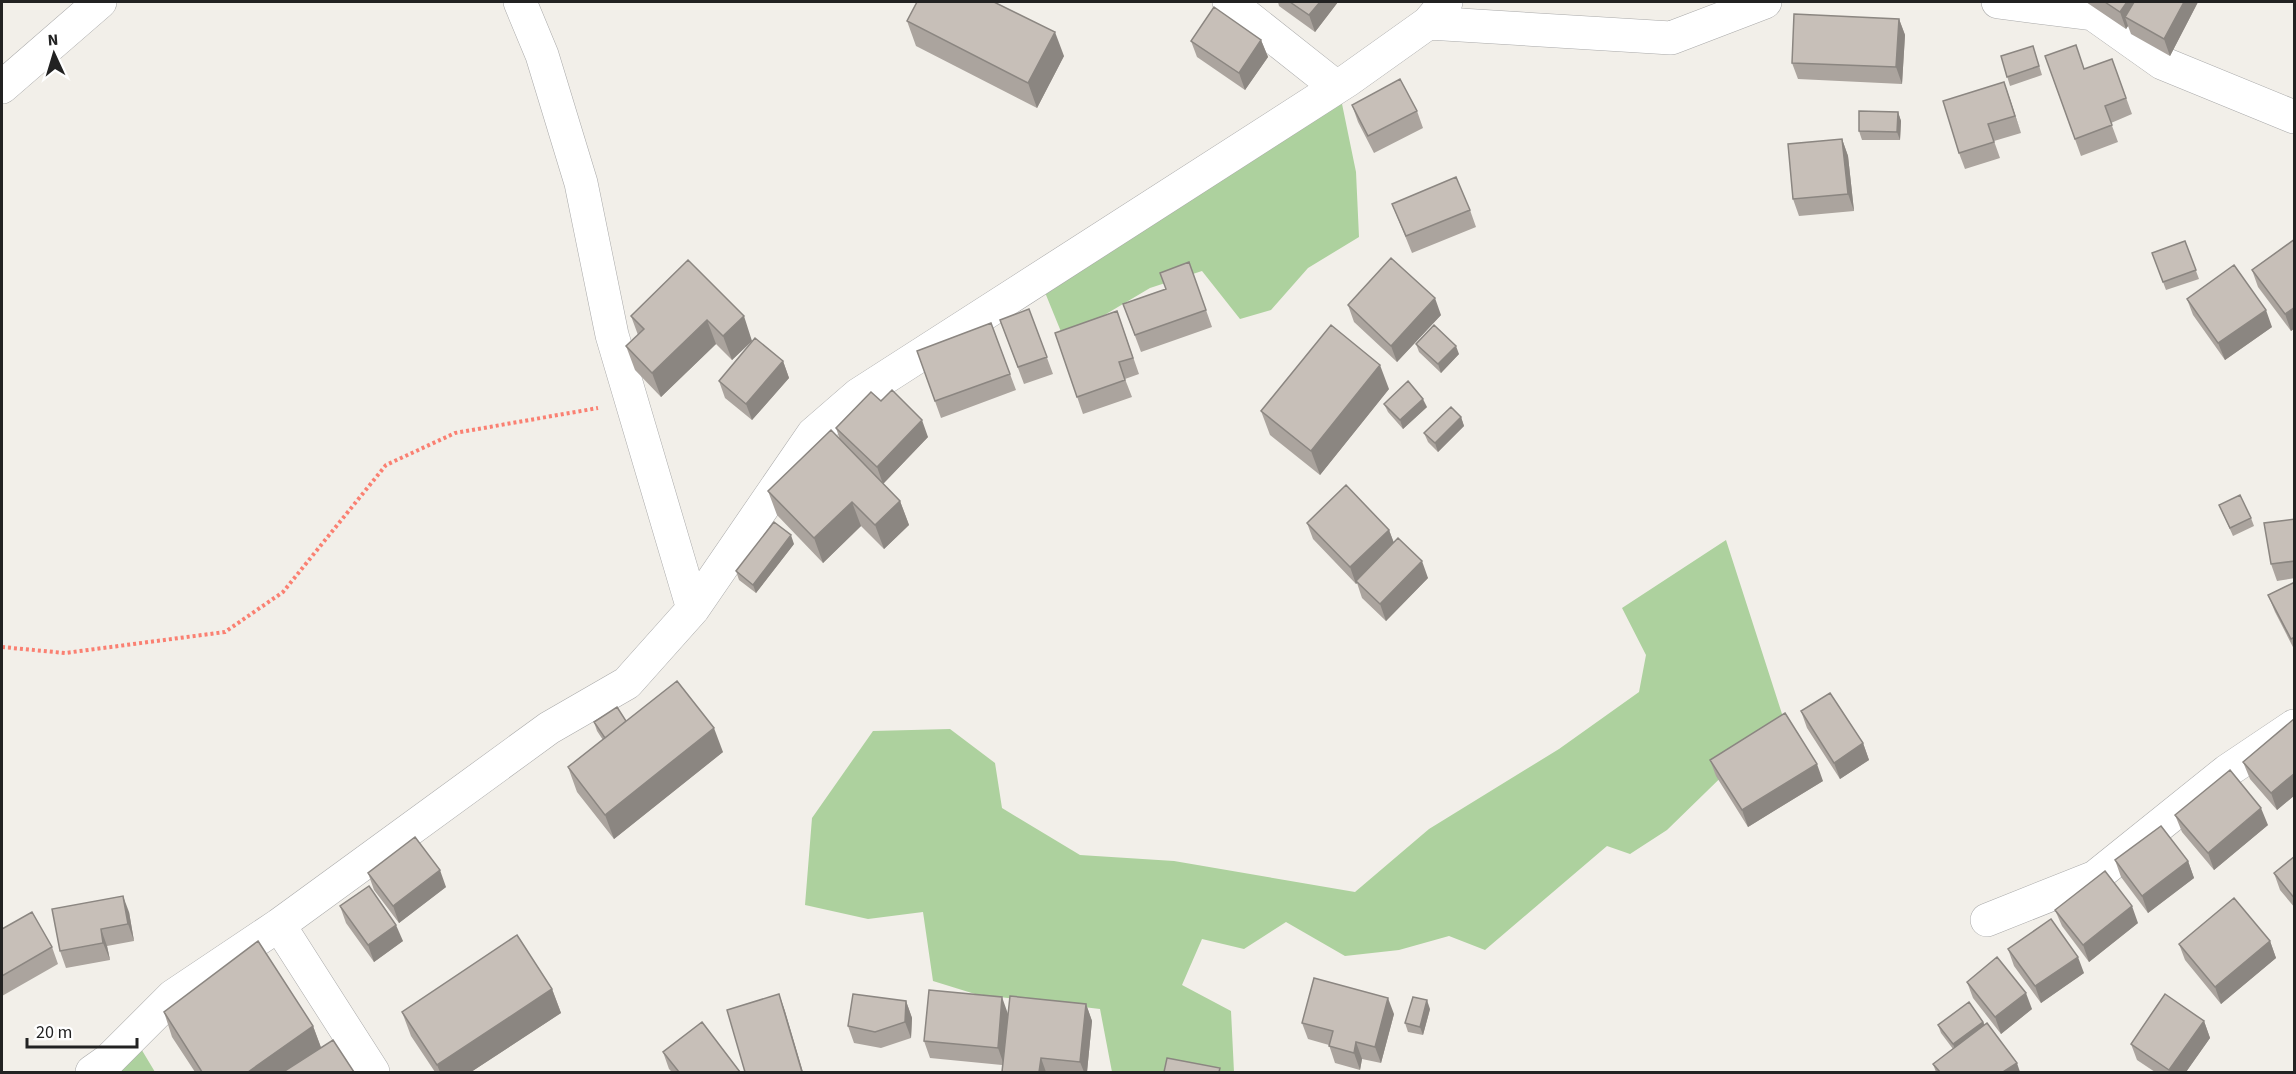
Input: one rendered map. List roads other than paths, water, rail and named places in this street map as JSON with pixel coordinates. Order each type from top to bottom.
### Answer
[{"type":"street","points":[[2,87],[100,2]]},
{"type":"street","points":[[520,2],[542,55],[581,183],[612,334],[693,609]]},
{"type":"street","points":[[1229,2],[1335,86]]},
{"type":"street","points":[[92,1072],[110,1060],[173,996],[279,925],[549,728],[627,683],[693,609],[813,434],[858,395],[1356,74],[1437,12],[1671,38],[1765,2]]},
{"type":"street","points":[[1998,2],[2084,8],[2162,63],[2295,117]]},
{"type":"street","points":[[1987,920],[2095,877],[2227,771],[2295,726]]},
{"type":"street","points":[[279,925],[373,1072]]}]
